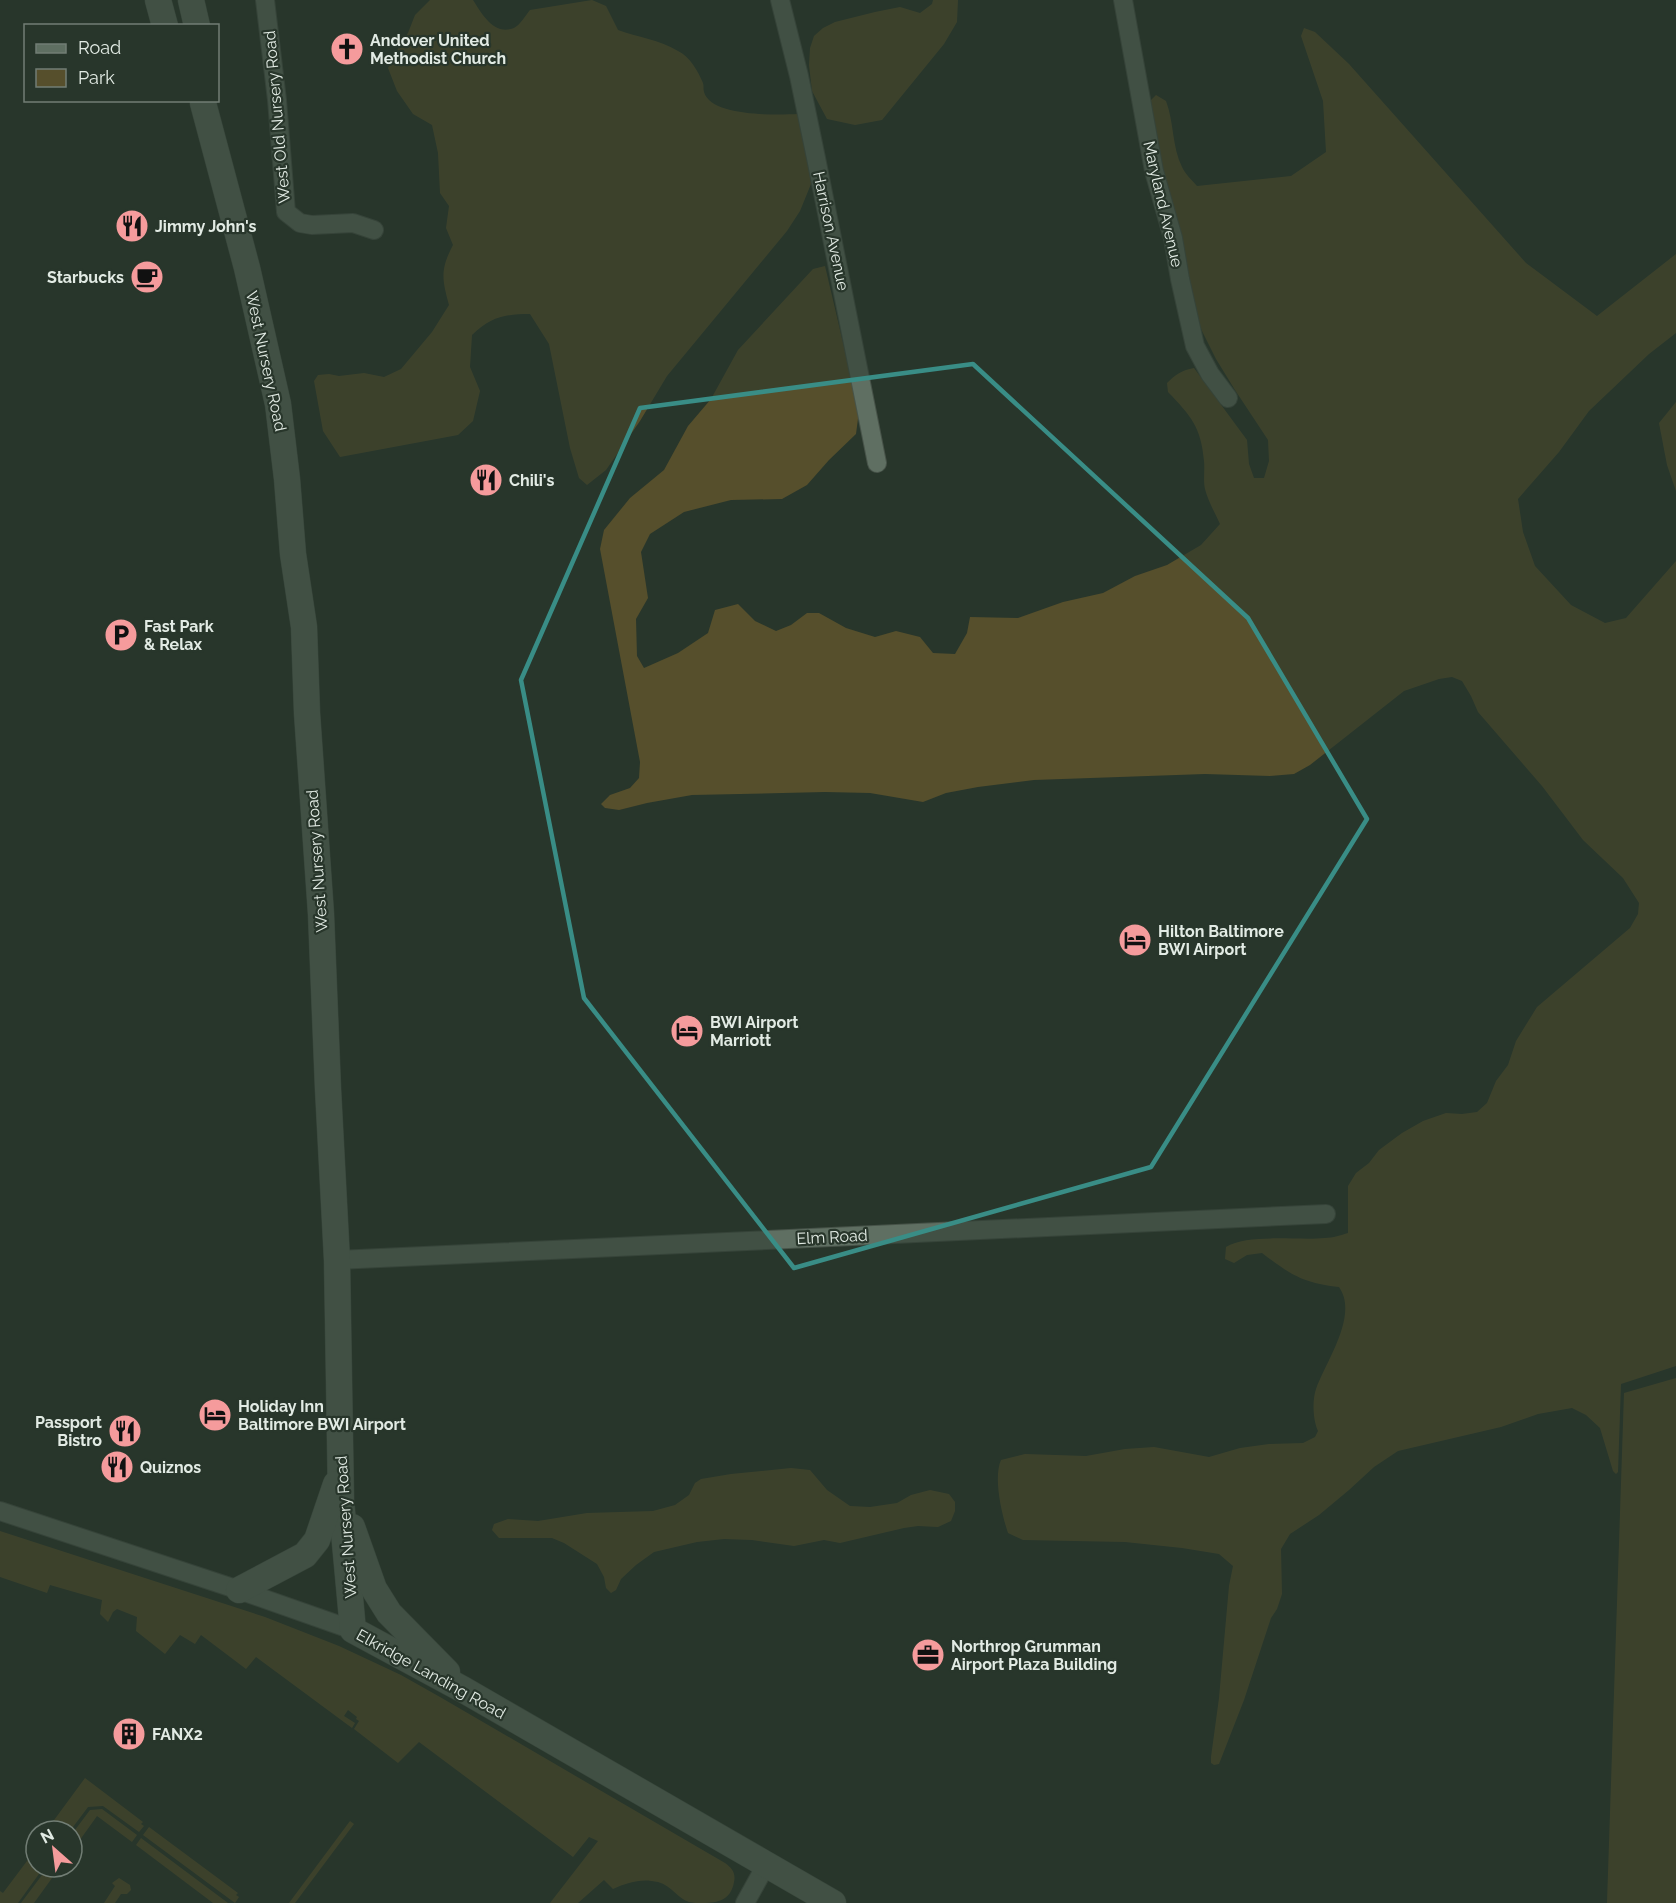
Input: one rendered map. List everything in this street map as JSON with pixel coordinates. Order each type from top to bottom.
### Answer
[{"type":"main road","points":[[158,0],[164,24]]},
{"type":"main road","points":[[191,0],[197,24]]},
{"type":"main road","name":"West Nursery Road","points":[[202,102],[247,268],[278,404],[293,554],[304,627],[307,713],[321,914],[337,1260],[340,1469],[353,1630]]},
{"type":"main road","points":[[239,1590],[305,1555],[318,1540],[340,1469]]},
{"type":"main road","points":[[342,1500],[374,1589],[389,1613],[464,1690]]},
{"type":"main road","name":"Elkridge Landing Road","points":[[353,1630],[464,1690],[833,1903]]},
{"type":"street","name":"West Old Nursery Road","points":[[266,0],[286,212],[300,223],[312,225],[354,223],[374,230]]},
{"type":"street","name":"Harrison Avenue","points":[[780,0],[799,75],[877,463]]},
{"type":"street","name":"Maryland Avenue","points":[[1123,0],[1154,171],[1173,237],[1179,279],[1195,346],[1210,374],[1228,398]]},
{"type":"street","name":"Elm Road","points":[[337,1260],[1326,1214]]},
{"type":"street","name":"Elkridge Landing Road","points":[[0,1511],[353,1630]]},
{"type":"street","points":[[746,1903],[766,1865]]},
{"type":"highlighted area","points":[[973,364],[1248,618],[1367,819],[1151,1167],[794,1268],[584,998],[521,680],[640,408]]},
{"type":"green space","points":[[430,0],[473,0],[489,22],[500,29],[507,30],[516,27],[530,10],[592,0],[606,6],[618,30],[664,44],[686,57],[699,74],[709,100],[719,106],[746,113],[798,114],[806,141],[811,184],[800,211],[787,231],[667,376],[640,421],[606,470],[587,485],[579,478],[570,448],[549,344],[530,314],[492,320],[472,335],[470,367],[480,391],[473,421],[458,435],[340,457],[323,431],[314,381],[318,375],[339,376],[364,373],[384,377],[401,369],[432,332],[449,305],[443,275],[453,245],[446,228],[449,206],[440,193],[438,153],[432,125],[413,114],[397,91],[388,68],[408,33],[415,15]]},
{"type":"green space","points":[[933,0],[958,0],[957,22],[944,44],[882,120],[855,125],[827,119],[812,91],[809,65],[810,48],[814,36],[835,22],[875,12],[900,7],[920,13],[932,4]]},
{"type":"green space","points":[[1304,28],[1315,32],[1349,64],[1526,263],[1597,316],[1676,254],[1676,333],[1649,354],[1589,411],[1559,452],[1518,499],[1523,532],[1535,566],[1571,605],[1605,623],[1626,618],[1676,561],[1676,1366],[1621,1384],[1618,1472],[1616,1474],[1613,1471],[1600,1428],[1586,1415],[1572,1408],[1538,1414],[1501,1427],[1398,1451],[1374,1467],[1319,1515],[1290,1534],[1281,1549],[1282,1594],[1271,1618],[1244,1700],[1219,1764],[1214,1765],[1211,1763],[1211,1757],[1233,1566],[1219,1554],[1182,1548],[1125,1542],[1023,1540],[1008,1533],[998,1486],[1001,1460],[1025,1454],[1086,1456],[1125,1449],[1154,1447],[1209,1457],[1240,1448],[1303,1443],[1315,1437],[1318,1431],[1314,1416],[1316,1389],[1343,1324],[1344,1298],[1339,1287],[1298,1277],[1262,1253],[1247,1255],[1234,1263],[1225,1259],[1226,1247],[1247,1240],[1314,1239],[1348,1233],[1348,1186],[1356,1173],[1369,1163],[1379,1150],[1423,1121],[1446,1113],[1477,1112],[1487,1103],[1496,1081],[1508,1065],[1516,1041],[1537,1007],[1630,928],[1638,914],[1639,903],[1623,878],[1583,840],[1542,786],[1478,712],[1462,681],[1452,677],[1404,691],[1310,765],[1294,774],[1270,776],[1205,774],[1034,780],[946,793],[923,802],[870,793],[825,792],[692,795],[619,810],[605,808],[601,804],[610,795],[630,788],[639,778],[640,762],[600,549],[604,530],[630,498],[664,470],[688,426],[711,399],[738,350],[813,269],[825,266],[859,411],[856,434],[807,485],[782,499],[731,500],[684,512],[650,534],[641,552],[648,598],[636,619],[637,656],[644,668],[678,653],[708,633],[715,610],[738,604],[755,621],[776,631],[791,625],[807,613],[819,613],[846,628],[875,637],[896,631],[920,637],[933,653],[955,654],[967,633],[970,617],[1018,618],[1063,602],[1103,593],[1135,576],[1167,565],[1201,545],[1220,524],[1205,489],[1203,449],[1194,423],[1168,392],[1167,383],[1179,373],[1194,368],[1247,440],[1249,464],[1254,478],[1264,478],[1269,461],[1268,440],[1216,359],[1202,331],[1189,296],[1162,181],[1150,101],[1156,95],[1166,101],[1179,159],[1185,172],[1197,186],[1291,176],[1326,152],[1323,101],[1301,36]]},
{"type":"green space","points":[[1676,402],[1676,491],[1667,465],[1659,423]]},
{"type":"green space","points":[[1676,1378],[1676,1903],[1607,1903],[1624,1393]]},
{"type":"green space","points":[[791,1468],[810,1470],[827,1490],[850,1506],[870,1507],[897,1503],[911,1495],[930,1490],[949,1494],[955,1502],[955,1511],[951,1521],[938,1527],[904,1528],[840,1543],[824,1540],[794,1546],[724,1539],[697,1542],[654,1552],[621,1579],[616,1590],[611,1593],[606,1588],[604,1577],[597,1564],[564,1543],[552,1538],[499,1538],[492,1530],[494,1524],[508,1519],[538,1521],[587,1513],[653,1511],[675,1505],[689,1495],[695,1483],[701,1479]]},
{"type":"green space","points":[[0,1531],[265,1617],[339,1646],[401,1675],[725,1863],[734,1873],[730,1893],[719,1901],[696,1903],[685,1900],[658,1882],[635,1881],[613,1889],[604,1880],[578,1903],[550,1903],[598,1841],[589,1837],[573,1857],[419,1742],[398,1763],[354,1729],[359,1721],[348,1710],[344,1716],[355,1723],[352,1728],[256,1657],[246,1669],[201,1635],[195,1644],[180,1635],[165,1654],[136,1631],[137,1617],[117,1609],[108,1622],[100,1614],[102,1600],[50,1585],[47,1593],[0,1577]]},
{"type":"green space","points":[[85,1778],[143,1822],[141,1824],[144,1826],[139,1832],[103,1806],[88,1807],[79,1819],[55,1819]]},
{"type":"green space","points":[[102,1809],[137,1835],[132,1842],[97,1816],[84,1834],[83,1819],[90,1810]]},
{"type":"green space","points":[[350,1821],[354,1824],[295,1903],[289,1903]]},
{"type":"green space","points":[[149,1827],[238,1893],[236,1895],[239,1897],[235,1903],[143,1835]]},
{"type":"green space","points":[[141,1838],[228,1903],[213,1903],[136,1845]]},
{"type":"green space","points":[[24,1865],[24,1879],[35,1879],[18,1903],[0,1903],[0,1891],[3,1893]]},
{"type":"green space","points":[[119,1878],[130,1885],[131,1890],[127,1894],[121,1894],[115,1903],[104,1903],[115,1886],[112,1883]]},
{"type":"green space","points":[[39,1879],[51,1879],[34,1903],[21,1903]]},
{"type":"place","name":"Andover United Methodist Church","points":[[347,49]]},
{"type":"place","name":"Jimmy John's","points":[[132,226]]},
{"type":"place","name":"Starbucks","points":[[147,277]]},
{"type":"place","name":"Chili's","points":[[486,480]]},
{"type":"place","name":"Fast Park & Relax","points":[[121,635]]},
{"type":"place","name":"Hilton Baltimore BWI Airport","points":[[1135,940]]},
{"type":"place","name":"BWI Airport Marriott","points":[[687,1031]]},
{"type":"place","name":"Holiday Inn Baltimore BWI Airport","points":[[215,1415]]},
{"type":"place","name":"Passport Bistro","points":[[125,1431]]},
{"type":"place","name":"Quiznos","points":[[117,1467]]},
{"type":"place","name":"Northrop Grumman Airport Plaza Building","points":[[928,1655]]},
{"type":"place","name":"FANX2","points":[[129,1734]]}]
